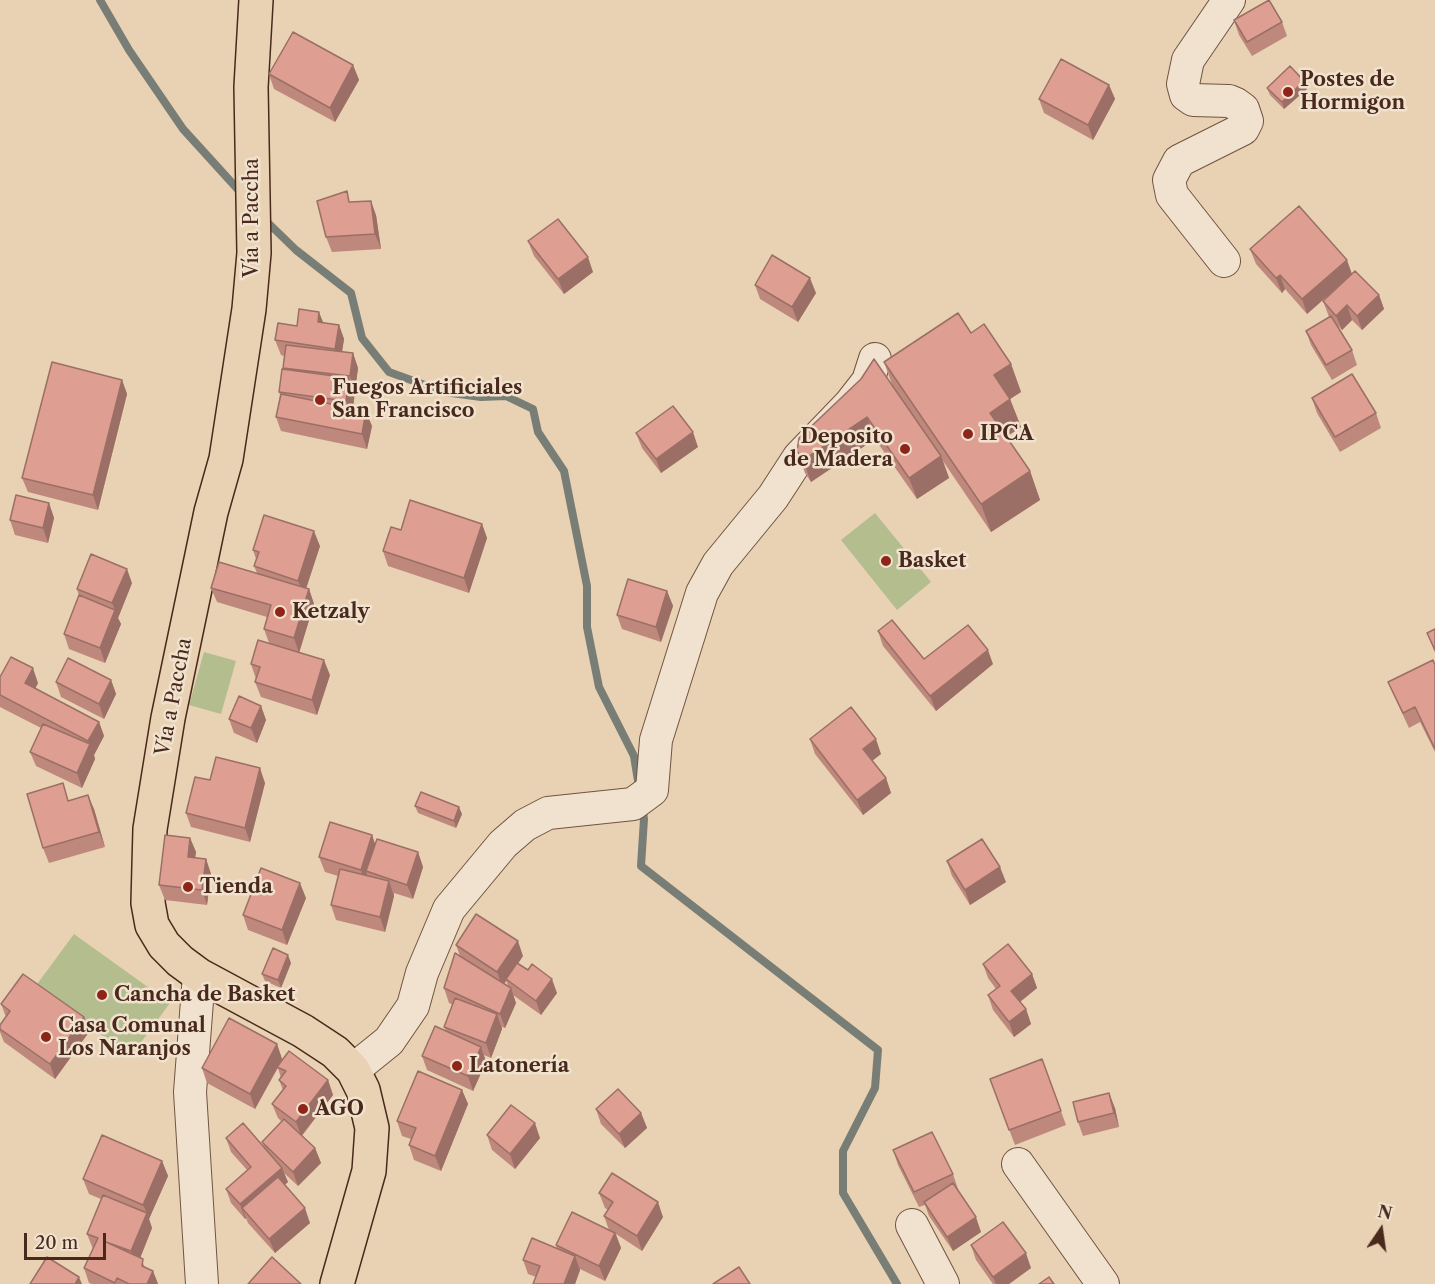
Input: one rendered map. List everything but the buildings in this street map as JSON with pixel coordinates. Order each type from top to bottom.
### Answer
[{"type":"main road","name":"Vía a Paccha","points":[[256,0],[251,87],[254,253],[249,309],[228,447],[168,718],[150,830],[148,903],[152,925],[164,945],[199,975],[303,1031],[335,1052],[353,1070],[363,1090],[372,1128],[369,1171],[337,1284]]},
{"type":"street","points":[[1224,261],[1172,195],[1169,180],[1179,161],[1243,129],[1247,121],[1243,109],[1229,101],[1193,100],[1186,94],[1183,84],[1188,60],[1229,0]]},
{"type":"street","points":[[353,1070],[389,1041],[413,1006],[422,973],[449,909],[503,844],[525,825],[548,813],[642,797],[656,740],[702,593],[718,564],[773,497],[799,457],[850,404],[868,381],[875,359]]},
{"type":"street","points":[[199,975],[190,1092],[202,1284]]},
{"type":"street","points":[[1018,1164],[1103,1284]]},
{"type":"street","points":[[912,1225],[943,1284]]},
{"type":"green space","name":"Basket","points":[[875,513],[931,582],[897,610],[841,540]]},
{"type":"green space","points":[[204,652],[236,661],[221,714],[189,705]]},
{"type":"green space","name":"Cancha de Basket","points":[[74,934],[170,1003],[131,1056],[35,987]]},
{"type":"waterway","points":[[100,0],[129,50],[183,129],[243,195]]},
{"type":"waterway","points":[[263,218],[296,250],[351,293],[362,338],[389,372],[444,392],[481,397],[506,396],[533,409],[538,432],[564,471],[587,586],[587,627],[599,687],[634,756],[639,787]]},
{"type":"waterway","points":[[642,805],[644,819],[641,866],[878,1050],[875,1088],[843,1151],[843,1193],[897,1284]]},
{"type":"place","name":"Postes de Hormigon","points":[[1288,92]]},
{"type":"place","name":"Fuegos Artificiales San Francisco","points":[[320,400]]},
{"type":"place","name":"IPCA","points":[[968,434]]},
{"type":"place","name":"Deposito de Madera","points":[[905,449]]},
{"type":"place","name":"Basket","points":[[886,561]]},
{"type":"place","name":"Ketzaly","points":[[280,612]]},
{"type":"place","name":"Tienda","points":[[188,887]]},
{"type":"place","name":"Cancha de Basket","points":[[102,995]]},
{"type":"place","name":"Casa Comunal Los Naranjos","points":[[46,1037]]},
{"type":"place","name":"Latonería","points":[[457,1066]]},
{"type":"place","name":"AGO","points":[[303,1109]]}]
